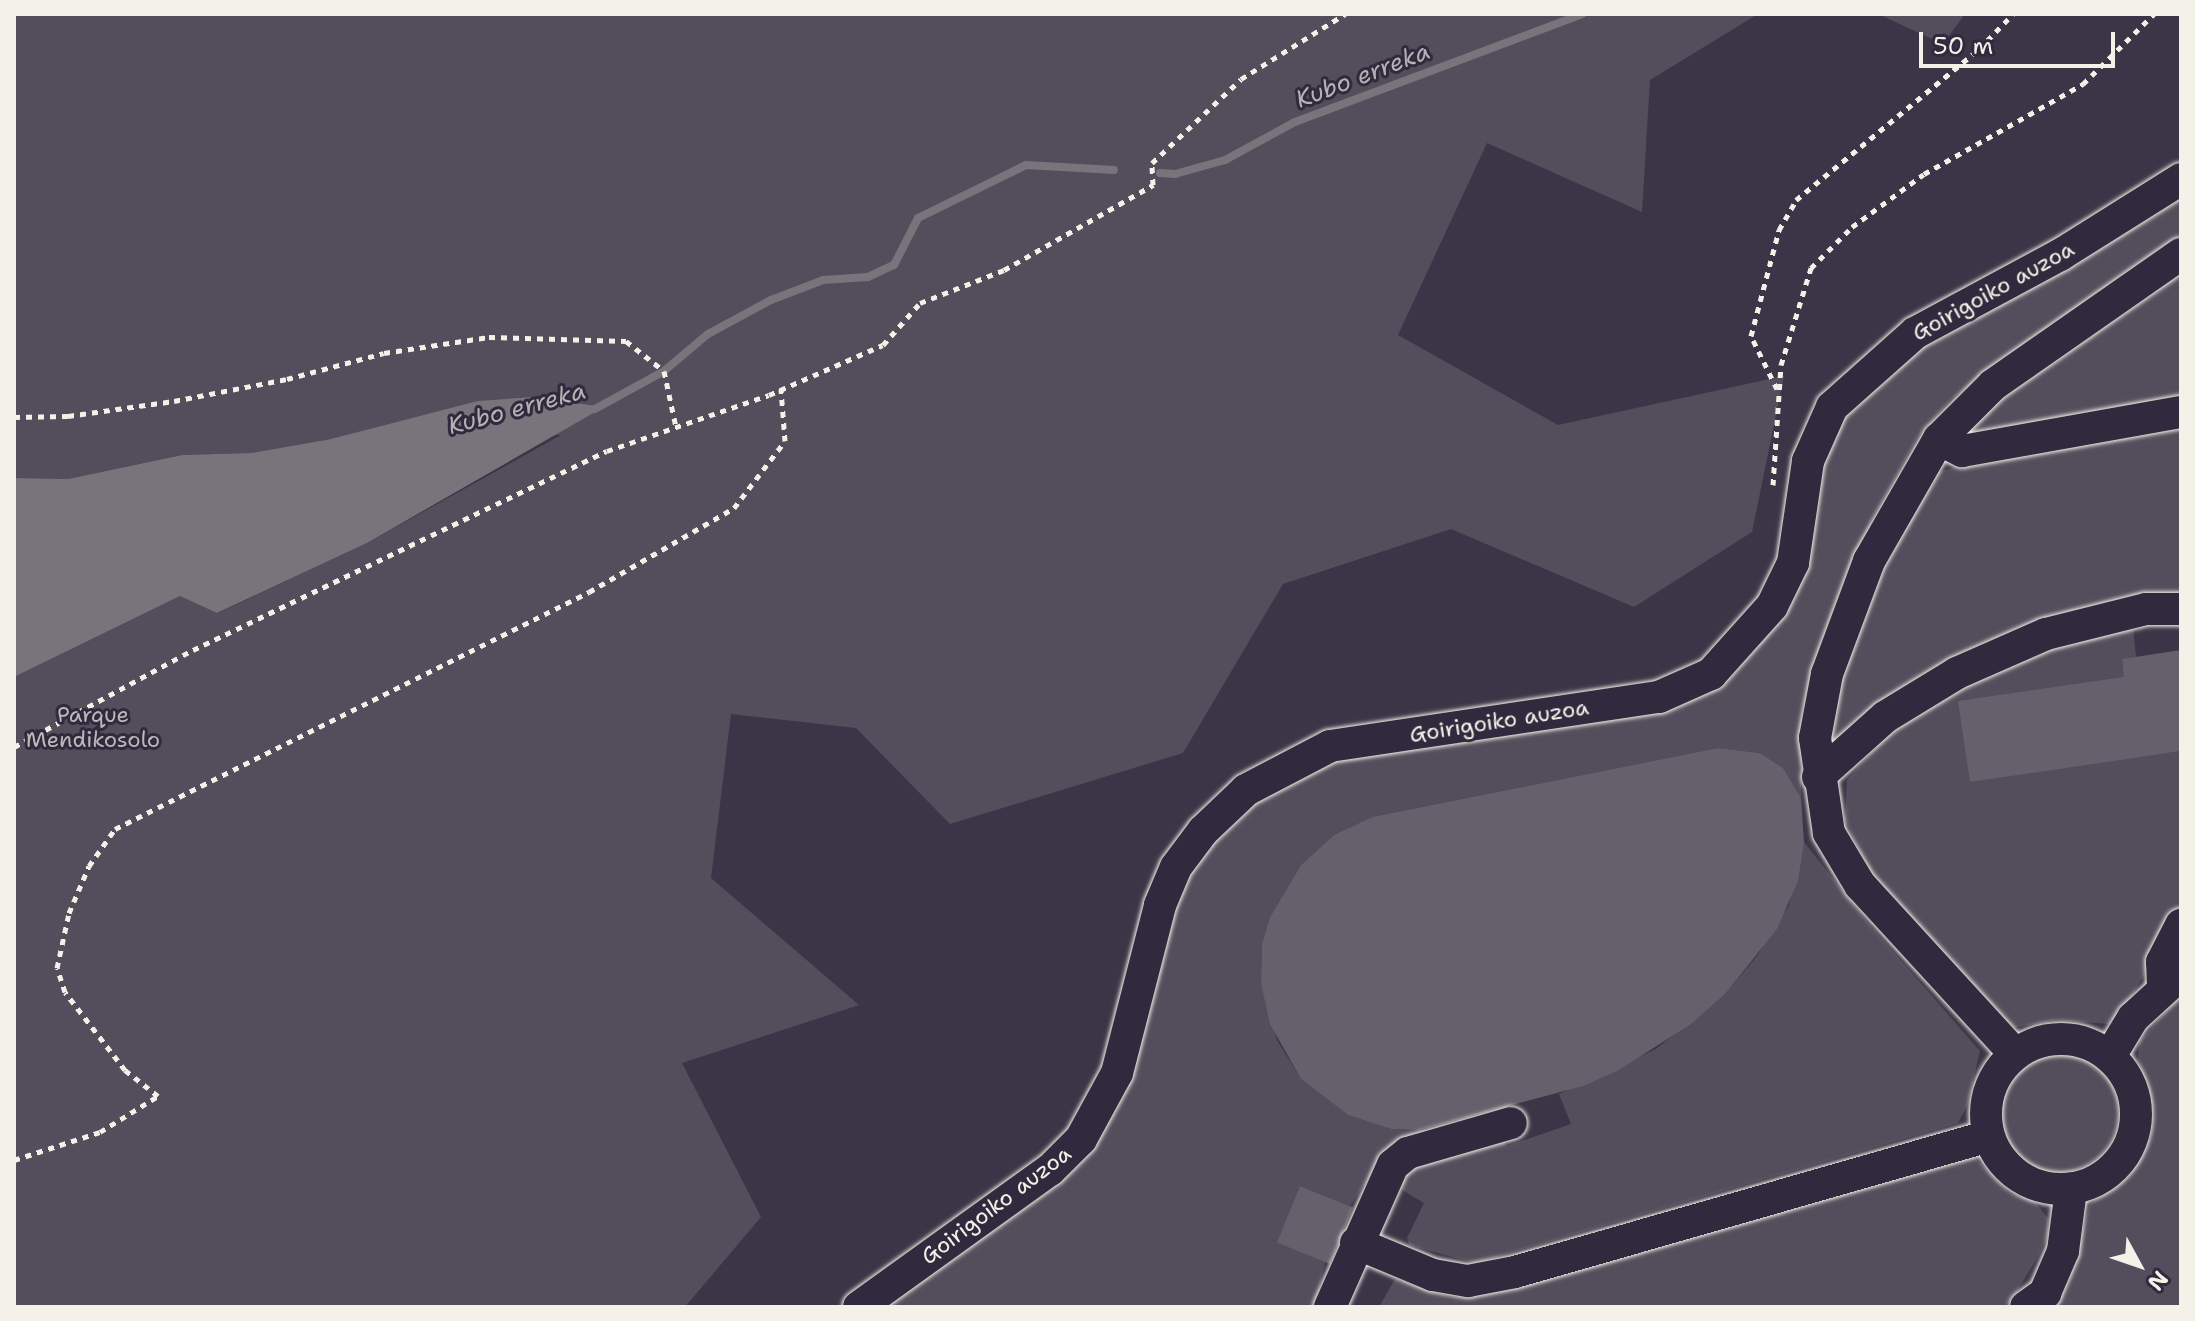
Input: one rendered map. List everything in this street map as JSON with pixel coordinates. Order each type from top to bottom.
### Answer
[{"type":"street","name":"Goirigoiko auzoa","points":[[859,1307],[1050,1170],[1081,1139],[1117,1073],[1160,905],[1176,867],[1203,831],[1246,790],[1330,746],[1659,697],[1711,674],[1772,606],[1793,563],[1808,461],[1832,407],[1915,333],[2060,255],[2181,179]]},
{"type":"street","points":[[2015,1054],[1860,885],[1829,833],[1818,777],[1815,738],[1827,674],[1869,561],[1939,439],[1993,385],[2181,254]]},
{"type":"street","points":[[1939,439],[1962,451],[2181,412]]},
{"type":"street","points":[[1818,777],[1885,717],[1957,673],[2046,634],[2146,609],[2181,609]]},
{"type":"street","points":[[2110,1056],[2133,1018],[2172,981],[2162,962],[2181,925]]},
{"type":"street","points":[[2063,1038],[2088,1043],[2110,1056],[2126,1074],[2135,1097],[2137,1123],[2115,1167],[2095,1182],[2071,1189],[2030,1183],[2005,1163],[1989,1136],[1989,1091],[2015,1054],[2038,1042],[2063,1038]]},
{"type":"street","points":[[1330,1307],[1393,1165],[1408,1153],[1511,1123]]},
{"type":"street","points":[[1356,1243],[1433,1275],[1468,1281],[1989,1136]]},
{"type":"street","points":[[2026,1307],[2045,1293],[2063,1251],[2071,1189]]},
{"type":"path","points":[[14,747],[193,650],[607,451],[781,389],[883,345],[920,303],[1004,270],[1153,185],[1152,163],[1241,79],[1345,14]]},
{"type":"path","points":[[1778,390],[1751,336],[1779,230],[1796,200],[1979,49],[2013,14]]},
{"type":"path","points":[[1772,495],[1778,390],[1811,268],[1852,227],[1992,132],[2083,84],[2154,14]]},
{"type":"path","points":[[14,417],[68,416],[174,401],[287,379],[384,353],[489,337],[626,341],[664,371],[676,427]]},
{"type":"path","points":[[14,1160],[100,1132],[158,1096],[125,1070],[65,992],[57,968],[69,913],[89,866],[115,829],[589,592],[734,508],[785,441],[781,389]]},
{"type":"green space","name":"Parque Mendikosolo","points":[[14,14],[1758,14],[1650,80],[1642,212],[1487,143],[1398,335],[1558,425],[1784,376],[1752,532],[1634,607],[1451,529],[1283,584],[1183,753],[950,824],[856,728],[731,714],[711,878],[859,1005],[682,1063],[761,1217],[685,1307],[14,1307],[14,677],[180,596],[218,613],[367,543],[561,435],[331,439],[251,453],[182,455],[68,479],[14,478]]},
{"type":"green space","points":[[1878,14],[1965,14],[1943,44]]},
{"type":"green space","points":[[2181,179],[2181,235],[1951,399],[1917,438],[1873,517],[1802,709],[1801,798],[1783,768],[1760,753],[1718,748],[1372,817],[1334,835],[1301,865],[1270,917],[1262,943],[1261,983],[1277,1040],[1301,1079],[1348,1115],[1391,1129],[1432,1131],[1381,1159],[1350,1206],[1300,1186],[1325,1262],[1315,1307],[859,1307],[1081,1139],[1176,867],[1297,760],[1659,697],[1772,606],[1808,461],[1879,361]]},
{"type":"green space","points":[[2181,269],[2181,403],[1971,434],[1964,430],[2059,352]]},
{"type":"green space","points":[[2181,421],[2181,594],[2004,638],[1902,687],[1837,742],[1830,740],[1828,733],[1849,647],[1891,545],[1936,473],[2018,447]]},
{"type":"green space","points":[[2133,626],[2136,657],[2122,660],[2136,757],[2181,751],[2181,913],[2131,997],[2109,1024],[2056,1020],[2012,1028],[1873,878],[1845,820],[1847,780],[1883,740],[1951,690],[2069,640]]},
{"type":"green space","points":[[1804,842],[1868,923],[1980,1051],[1967,1106],[1958,1123],[1475,1263],[1409,1245],[1407,1238],[1424,1203],[1399,1188],[1400,1170],[1502,1137],[1507,1146],[1571,1124],[1559,1094],[1656,1049],[1726,993],[1757,956],[1789,905]]},
{"type":"green space","points":[[2181,995],[2181,1307],[2052,1307],[2069,1281],[2090,1204],[2131,1174],[2151,1137],[2154,1113],[2138,1059],[2139,1042]]},
{"type":"green space","points":[[2058,1052],[2081,1057],[2100,1070],[2113,1089],[2118,1112],[2113,1135],[2100,1154],[2081,1167],[2058,1172],[2035,1167],[2016,1154],[2003,1135],[1998,1112],[2003,1089],[2016,1070],[2035,1057]]},
{"type":"green space","points":[[1975,1158],[2009,1193],[2034,1201],[2048,1218],[2048,1234],[2039,1255],[2011,1301],[2002,1307],[1379,1307],[1395,1279],[1450,1297],[1473,1297],[1958,1159]]},
{"type":"water","points":[[533,397],[604,407],[367,543],[217,613],[180,596],[14,677],[14,478],[68,479],[182,455],[251,453],[331,439],[478,401]]},
{"type":"building","points":[[2181,650],[2181,751],[1970,782],[1958,701],[2124,677],[2122,659]]},
{"type":"building","points":[[1718,748],[1760,753],[1783,768],[1801,798],[1804,842],[1798,881],[1777,929],[1726,993],[1691,1024],[1619,1070],[1583,1086],[1419,1130],[1391,1129],[1348,1115],[1301,1079],[1270,1024],[1261,983],[1262,943],[1270,917],[1301,865],[1334,835],[1372,817]]},
{"type":"building","points":[[1300,1186],[1353,1207],[1330,1264],[1277,1243]]},
{"type":"waterway","name":"Kubo erreka","points":[[1160,173],[1175,174],[1225,160],[1295,122],[1582,14]]},
{"type":"waterway","name":"Kubo erreka","points":[[595,409],[664,371],[708,334],[771,300],[823,280],[868,277],[894,265],[918,218],[1026,165],[1114,170]]}]
